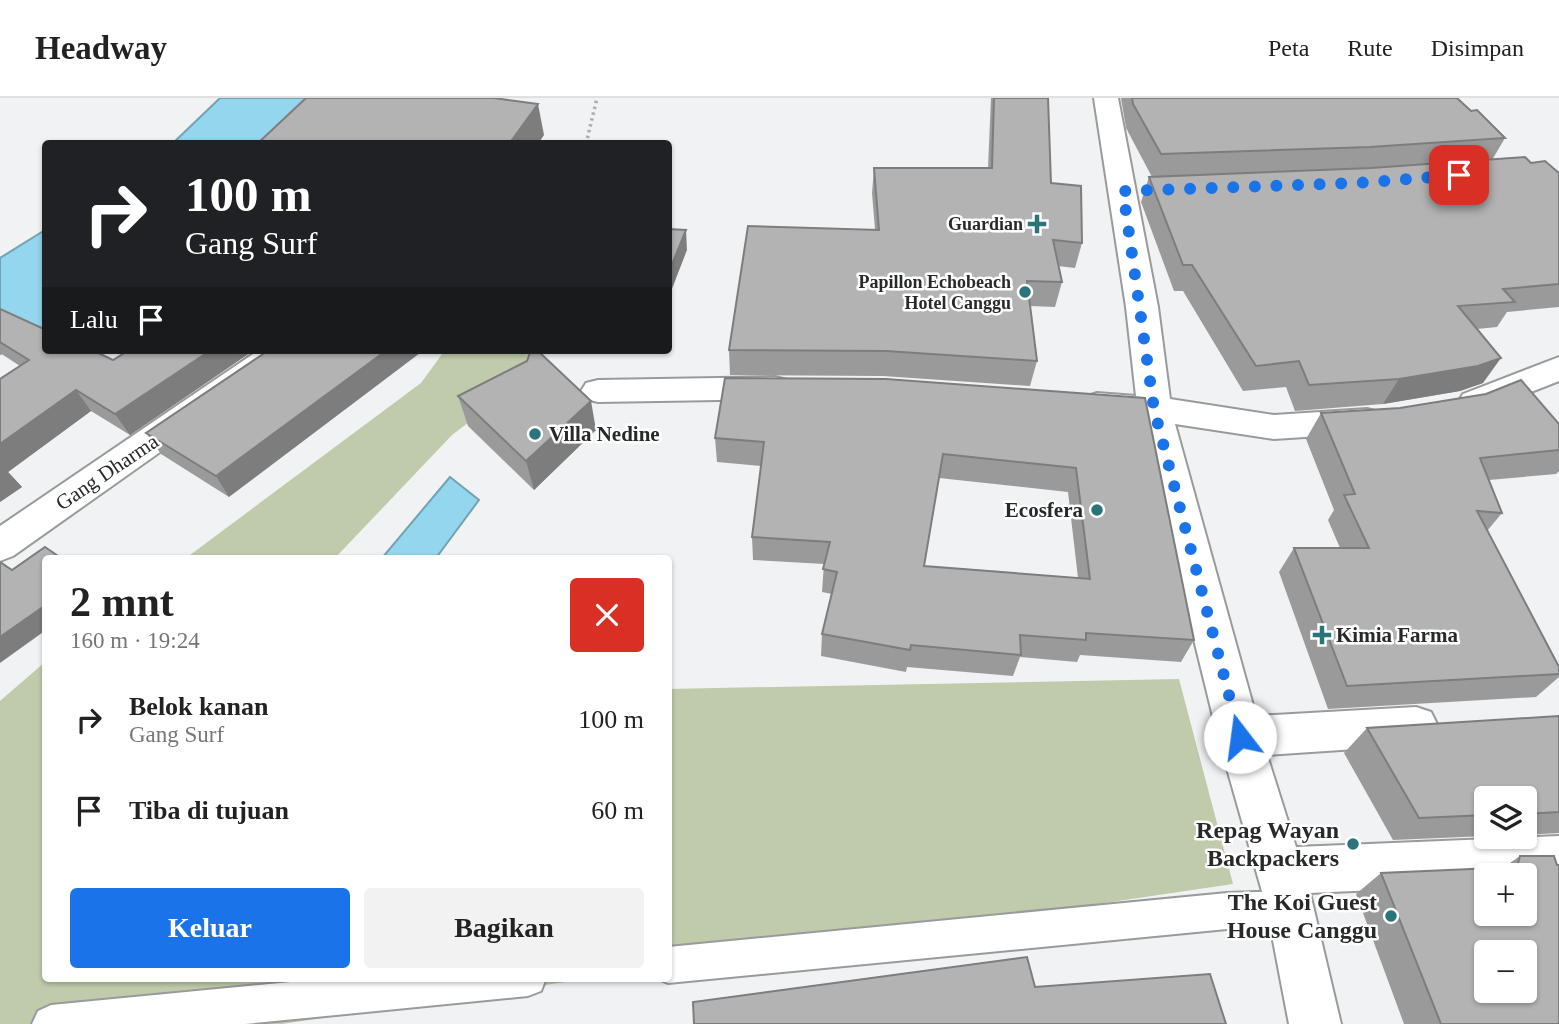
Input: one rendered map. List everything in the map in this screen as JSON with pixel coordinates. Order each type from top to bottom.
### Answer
[{"type":"street","points":[[1106,98],[1134,190],[1154,409],[1240,737],[1286,890],[1315,1024]]},
{"type":"street","name":"Gang Dharma","points":[[0,546],[276,354]]},
{"type":"street","points":[[1443,409],[1467,405],[1559,368]]},
{"type":"street","points":[[598,391],[809,388]]},
{"type":"street","points":[[1059,402],[1154,409],[1274,427],[1395,417]]},
{"type":"street","points":[[1240,737],[1449,724]]},
{"type":"street","points":[[1286,890],[1559,859]]},
{"type":"lane","points":[[672,965],[1227,911],[1286,890]]},
{"type":"lane","points":[[51,1024],[487,982]]},
{"type":"path","points":[[587,140],[597,98]]},
{"type":"green space","points":[[442,354],[543,354],[520,383],[452,435],[338,555],[190,555],[421,383]]},
{"type":"green space","points":[[42,665],[42,982],[565,982],[282,1024],[0,1024],[0,701]]},
{"type":"green space","points":[[1179,679],[1233,884],[672,967],[672,689]]},
{"type":"water","points":[[220,98],[340,98],[293,140],[176,140]]},
{"type":"water","points":[[42,232],[42,330],[0,354],[0,258]]},
{"type":"water","points":[[450,477],[479,500],[438,555],[385,555]]},
{"type":"building","points":[[306,98],[494,98],[538,104],[512,140],[261,140]]},
{"type":"building","points":[[994,98],[1048,98],[1051,183],[1081,186],[1082,243],[1053,240],[1062,282],[1027,281],[1037,361],[886,351],[729,350],[748,226],[879,230],[874,168],[992,168]]},
{"type":"building","points":[[1132,98],[1457,98],[1471,111],[1477,110],[1505,138],[1370,147],[1161,154]]},
{"type":"building","points":[[1525,157],[1531,163],[1545,161],[1559,173],[1559,284],[1503,289],[1515,302],[1458,306],[1501,358],[1478,366],[1399,379],[1309,385],[1299,361],[1256,366],[1192,265],[1183,265],[1149,177],[1371,168]]},
{"type":"building","points":[[672,229],[686,230],[672,264]]},
{"type":"building","points":[[0,309],[42,328],[42,354],[100,354],[113,360],[123,354],[205,354],[115,414],[76,390],[0,444],[0,379],[29,360],[0,342]]},
{"type":"building","points":[[263,354],[382,354],[216,476],[146,433]]},
{"type":"building","points":[[530,354],[541,354],[591,401],[526,461],[458,396],[527,361]]},
{"type":"building","points":[[725,378],[886,379],[1145,398],[1194,640],[1086,633],[1086,640],[1020,635],[1021,655],[911,645],[910,650],[822,634],[837,572],[823,569],[830,542],[752,537],[764,442],[715,438]],"holes":[[[943,454],[1076,468],[1090,579],[924,566]]]},
{"type":"building","points":[[1521,380],[1559,424],[1559,450],[1480,458],[1502,513],[1477,511],[1559,667],[1559,674],[1347,686],[1294,548],[1369,548],[1344,495],[1355,494],[1321,413],[1400,408],[1486,394]]},
{"type":"building","points":[[45,547],[57,555],[42,555],[42,608],[0,637],[0,562],[12,570]]},
{"type":"building","points":[[1559,716],[1559,812],[1537,813],[1537,786],[1474,786],[1474,816],[1419,818],[1367,728]]},
{"type":"building","points":[[1520,856],[1554,856],[1559,865],[1559,1024],[1441,1024],[1381,873],[1474,869],[1474,926],[1537,926],[1537,863],[1518,863]]},
{"type":"building","points":[[1027,957],[1035,987],[1210,974],[1226,1024],[694,1024],[693,1002]]},
{"type":"place","name":"Guardian","points":[[1037,224]]},
{"type":"place","name":"Papillon Echobeach Hotel Canggu","points":[[1025,292]]},
{"type":"place","name":"Villa Nedine","points":[[535,434]]},
{"type":"place","name":"Ecosfera","points":[[1097,510]]},
{"type":"place","name":"Kimia Farma","points":[[1322,635]]},
{"type":"place","name":"Repag Wayan Backpackers","points":[[1353,844]]},
{"type":"place","name":"The Koi Guest House Canggu","points":[[1391,916]]},
{"type":"route","points":[[1240,737],[1154,409],[1142,307],[1123,191],[1358,183],[1459,175]]}]
